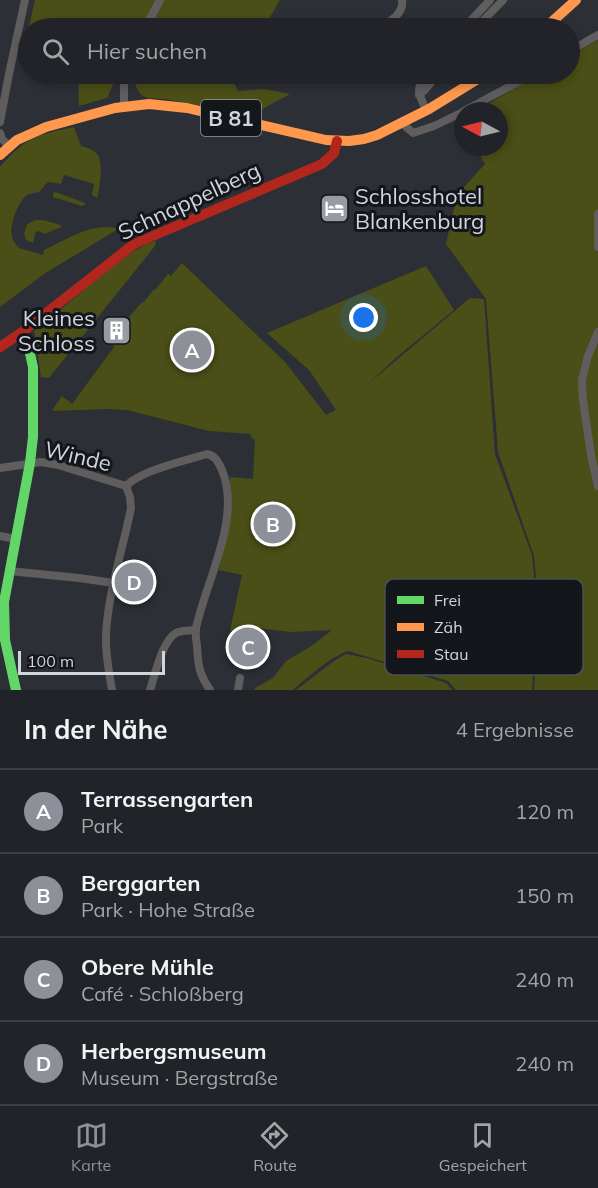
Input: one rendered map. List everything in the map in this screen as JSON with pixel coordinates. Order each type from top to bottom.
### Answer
[{"type":"street","points":[[21,18],[25,0]]},
{"type":"street","points":[[150,18],[159,0]]},
{"type":"street","points":[[392,18],[402,9],[402,0]]},
{"type":"street","points":[[473,18],[490,0]]},
{"type":"street","points":[[486,18],[504,0]]},
{"type":"street","points":[[556,18],[576,0]]},
{"type":"street","points":[[0,122],[18,34]]},
{"type":"street","points":[[580,45],[598,35]]},
{"type":"street","points":[[124,84],[124,105]]},
{"type":"street","points":[[420,84],[419,96],[426,110]]},
{"type":"street","points":[[419,96],[429,84]]},
{"type":"street","name":"B 81","points":[[0,155],[19,138],[43,127],[124,105],[175,106],[337,141],[367,139],[402,123],[469,84]]},
{"type":"street","points":[[481,102],[514,84]]},
{"type":"street","points":[[402,123],[413,133],[454,116]]},
{"type":"street","points":[[0,133],[9,146]]},
{"type":"street","name":"Schnappelberg","points":[[0,347],[134,244],[322,164],[334,153],[337,141]]},
{"type":"street","points":[[598,214],[598,247]]},
{"type":"street","points":[[598,332],[588,356],[582,380],[591,455],[598,486]]},
{"type":"street","points":[[16,690],[4,630],[5,578],[30,463],[33,437],[33,367],[27,340],[21,333]]},
{"type":"street","name":"Winde","points":[[0,468],[41,462],[126,486],[135,479],[207,454],[217,459],[227,489],[225,530],[196,630]]},
{"type":"street","points":[[112,690],[106,653],[106,634],[114,583],[131,508],[126,486]]},
{"type":"street","points":[[0,536],[15,538]]},
{"type":"street","points":[[5,578],[79,578],[114,583]]},
{"type":"street","points":[[150,690],[169,638],[182,631],[196,630],[198,666],[210,690]]},
{"type":"street","points":[[238,690],[240,678]]},
{"type":"green space","points":[[35,0],[280,0],[270,18],[31,18]]},
{"type":"green space","points":[[598,40],[598,690],[534,690],[535,675],[583,675],[583,579],[536,579],[534,556],[498,452],[486,299],[446,244],[457,195],[485,164],[480,156],[508,156],[508,102],[492,102],[523,84],[580,84],[580,50]]},
{"type":"green space","points":[[78,84],[113,84],[107,98],[79,106]]},
{"type":"green space","points":[[136,84],[235,84],[238,91],[264,89],[290,94],[251,115],[146,97]]},
{"type":"green space","points":[[74,127],[81,146],[94,152],[100,159],[97,198],[92,195],[94,184],[64,175],[61,184],[47,183],[39,192],[28,195],[20,203],[12,226],[13,240],[19,248],[43,255],[44,250],[90,229],[109,227],[118,229],[44,274],[0,307],[0,167],[17,149],[32,139]]},
{"type":"green space","points":[[56,192],[85,203],[85,205],[53,197],[53,193]]},
{"type":"green space","points":[[36,220],[61,225],[61,227],[45,234],[39,231],[35,233],[33,243],[26,240],[24,233],[27,224]]},
{"type":"green space","points":[[156,241],[155,246],[49,378],[41,377],[34,331],[125,258],[139,248]]},
{"type":"green space","points":[[182,263],[285,362],[326,415],[336,410],[309,370],[267,333],[426,266],[454,310],[367,385],[470,298],[484,299],[495,454],[532,555],[534,579],[385,579],[385,662],[348,651],[327,663],[293,690],[254,690],[273,678],[286,661],[310,647],[332,630],[290,632],[250,627],[248,633],[230,630],[242,575],[219,570],[227,524],[230,477],[253,479],[255,440],[251,434],[209,431],[127,410],[53,411],[62,396],[72,404],[114,347],[113,345],[123,332],[121,330],[131,319],[129,317],[168,274],[171,276]]},
{"type":"green space","points":[[346,654],[367,658],[385,664],[385,675],[421,675],[446,683],[452,690],[296,690]]},
{"type":"green space","points":[[428,675],[533,675],[532,690],[456,690],[448,681]]},
{"type":"traffic: fast","points":[[16,690],[5,640],[4,602],[33,437],[33,367],[27,340],[21,333]]},
{"type":"traffic: slow","points":[[556,18],[576,0]]},
{"type":"traffic: slow","points":[[0,155],[17,140],[46,127],[115,108],[149,104],[187,108],[326,140],[364,139],[377,135],[429,109],[470,84]]},
{"type":"traffic: jam","points":[[0,347],[134,244],[322,164],[334,153],[337,141]]},
{"type":"place","name":"Schlosshotel Blankenburg","points":[[334,209]]},
{"type":"place","name":"Kleines Schloss","points":[[116,331]]},
{"type":"place","name":"Terrassengarten","points":[[192,350]]},
{"type":"place","name":"Berggarten","points":[[273,524]]},
{"type":"place","name":"Herbergsmuseum","points":[[134,582]]},
{"type":"place","name":"Obere Mühle","points":[[248,647]]}]
